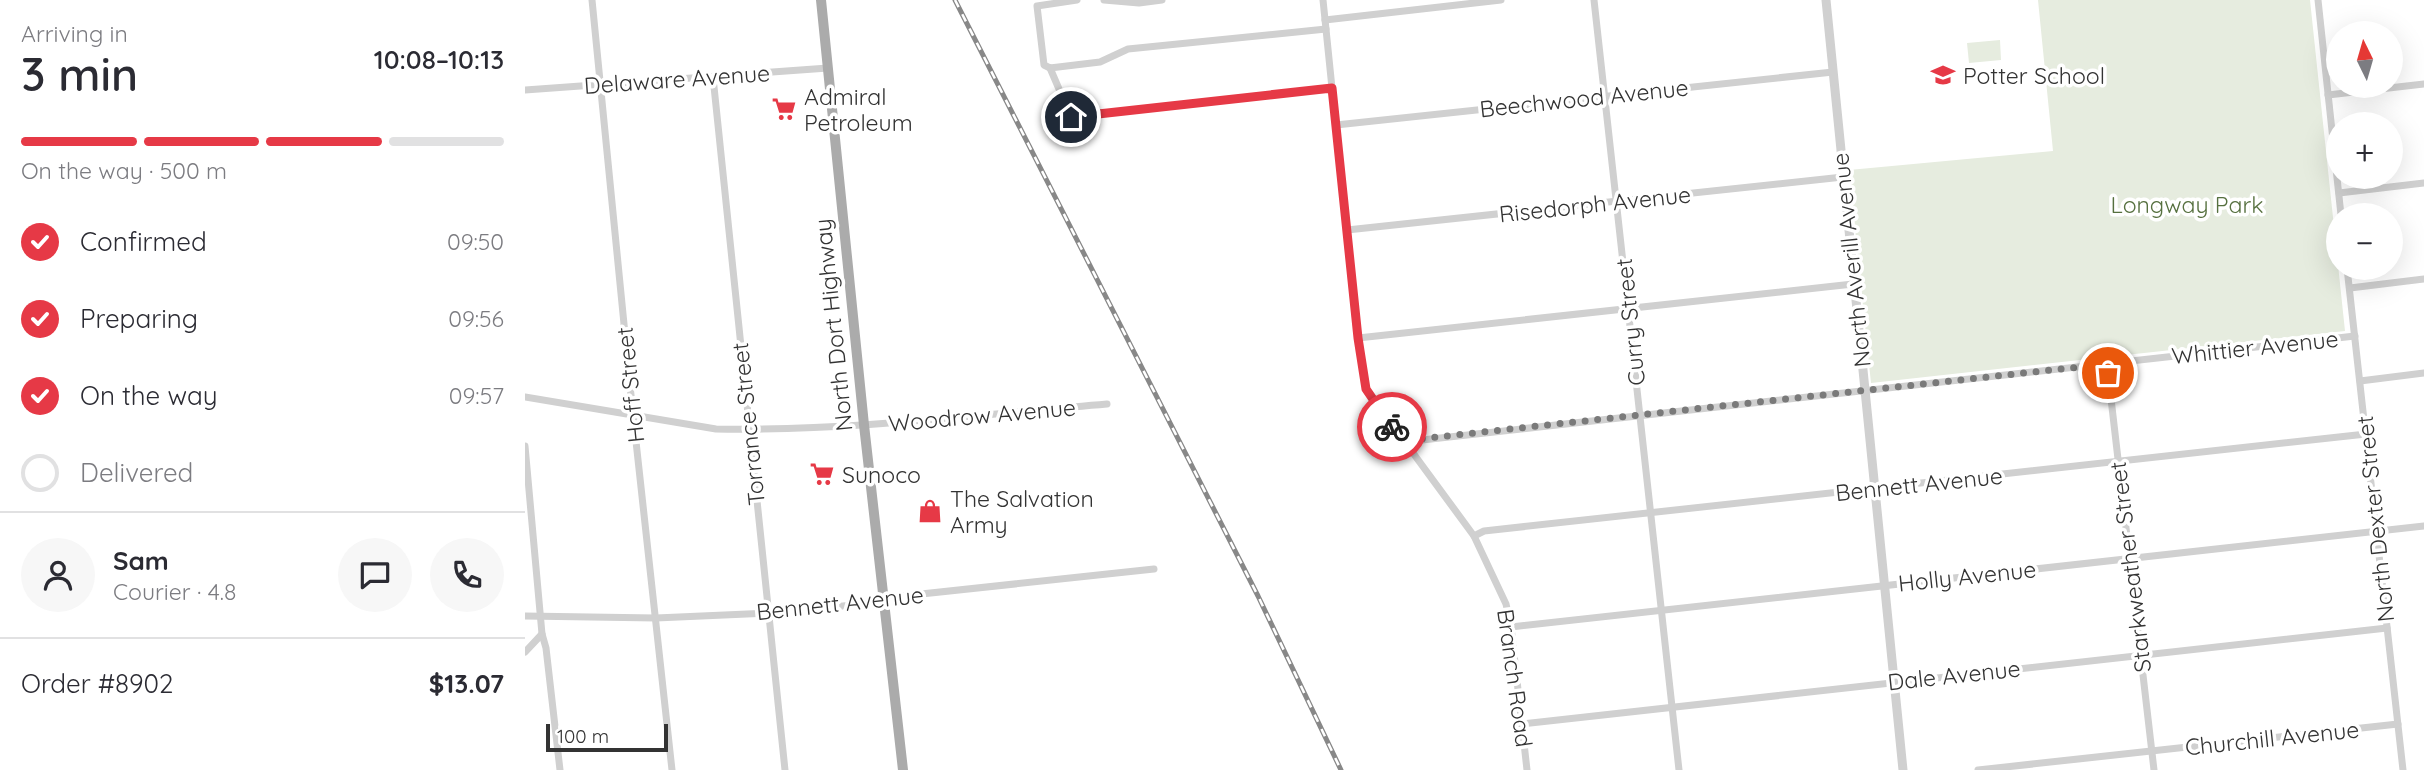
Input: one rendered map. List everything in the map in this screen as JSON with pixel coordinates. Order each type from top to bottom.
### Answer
[{"type":"main road","name":"North Dort Highway","points":[[821,0],[864,425],[903,770]]},
{"type":"street","name":"Hoff Street","points":[[592,0],[633,416],[672,770]]},
{"type":"street","points":[[1077,0],[1037,6],[1044,65],[1050,68],[1100,62],[1128,49],[1326,29]]},
{"type":"street","points":[[1104,0],[1139,3],[1162,0]]},
{"type":"street","name":"Branch Road","points":[[1323,0],[1358,338],[1366,389],[1474,536],[1506,604],[1527,770]]},
{"type":"street","points":[[1325,20],[1501,0]]},
{"type":"street","name":"Curry Street","points":[[1594,0],[1679,770]]},
{"type":"street","name":"North Averill Avenue","points":[[1826,0],[1903,770]]},
{"type":"street","points":[[2318,0],[2326,76]]},
{"type":"street","name":"Delaware Avenue","points":[[525,90],[828,68]]},
{"type":"street","points":[[1050,68],[1071,117],[1332,88]]},
{"type":"street","name":"Beechwood Avenue","points":[[1336,125],[1833,72]]},
{"type":"street","name":"Torrance Street","points":[[713,77],[785,770]]},
{"type":"street","points":[[2403,86],[2424,84]]},
{"type":"street","points":[[2328,98],[2340,203]]},
{"type":"street","name":"Risedorph Avenue","points":[[1347,230],[1843,177]]},
{"type":"street","points":[[2339,192],[2424,183]]},
{"type":"street","points":[[2350,288],[2424,279]]},
{"type":"street","name":"North Dexter Street","points":[[2349,280],[2403,770]]},
{"type":"street","points":[[1358,338],[1853,284]]},
{"type":"street","name":"Whittier Avenue","points":[[1404,442],[2355,335]]},
{"type":"street","name":"Starkweather Street","points":[[2107,364],[2154,770]]},
{"type":"street","points":[[2360,381],[2424,373]]},
{"type":"street","name":"Woodrow Avenue","points":[[525,397],[716,429],[748,430],[864,425],[1107,404]]},
{"type":"street","name":"Bennett Avenue","points":[[1474,536],[1485,531],[2366,434]]},
{"type":"street","points":[[525,446],[528,507],[559,770]]},
{"type":"street","name":"Holly Avenue","points":[[1511,627],[2424,526]]},
{"type":"street","name":"Bennett Avenue","points":[[525,616],[656,618],[768,613],[1154,569]]},
{"type":"street","name":"Dale Avenue","points":[[1522,724],[2387,628]]},
{"type":"street","points":[[525,652],[542,634]]},
{"type":"street","name":"Churchill Avenue","points":[[1978,770],[2398,724]]},
{"type":"green space","name":"Longway Park","points":[[2038,0],[2310,0],[2326,151],[2326,189],[2330,189],[2331,203],[2326,203],[2326,280],[2340,280],[2345,331],[1871,383],[1849,170],[2053,151]]},
{"type":"green space","points":[[2000,40],[2001,60],[1969,63],[1967,43]]},
{"type":"railway","points":[[955,0],[1258,596],[1341,770]]},
{"type":"way so far","points":[[1392,427],[1404,442],[2107,364],[2108,373]]},
{"type":"place","name":"Potter School","points":[[1943,75]]},
{"type":"place","name":"Admiral Petroleum","points":[[784,109]]},
{"type":"place","name":"Sunoco","points":[[822,474]]},
{"type":"place","name":"The Salvation Army","points":[[930,511]]},
{"type":"route","points":[[1071,117],[1332,88],[1358,338],[1366,389],[1392,427]]}]
